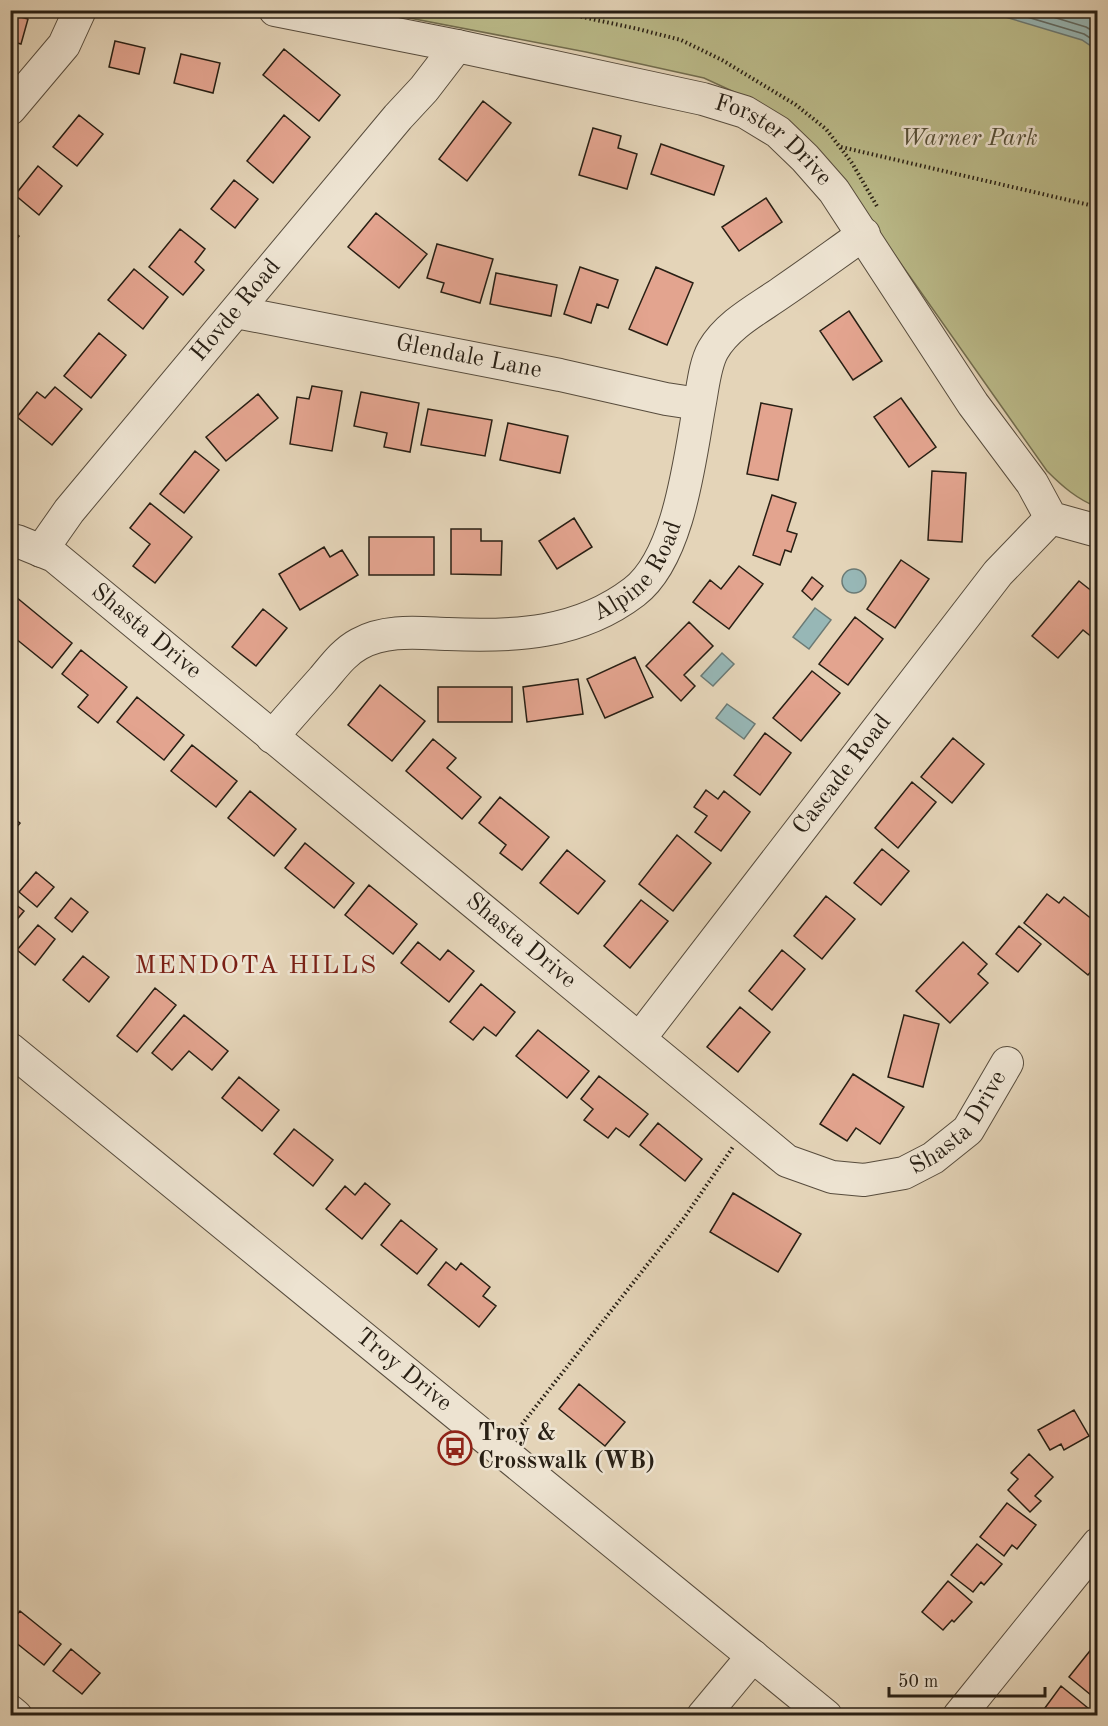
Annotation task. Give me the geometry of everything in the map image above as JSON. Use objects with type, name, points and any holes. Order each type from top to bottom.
[{"type":"street","points":[[10,109],[64,45],[80,10]]},
{"type":"street","name":"Forster Drive","points":[[275,10],[628,81],[703,99],[746,112],[778,132],[834,191],[973,404],[1032,483],[1051,518]]},
{"type":"street","name":"Hovde Road","points":[[41,551],[69,511],[398,117],[424,90],[457,46]]},
{"type":"street","name":"Alpine Road","points":[[272,737],[346,652],[366,640],[402,633],[471,635],[531,633],[563,628],[586,620],[636,591],[648,578],[662,553],[680,510],[711,352],[730,328],[864,234]]},
{"type":"street","name":"Glendale Lane","points":[[236,312],[699,404]]},
{"type":"street","points":[[1051,518],[1098,531]]},
{"type":"street","name":"Cascade Road","points":[[640,1038],[998,573],[1051,518]]},
{"type":"street","points":[[10,540],[41,551]]},
{"type":"street","name":"Shasta Drive","points":[[41,551],[54,556],[787,1161],[832,1177],[864,1180],[904,1173],[933,1158],[968,1130],[1007,1063]]},
{"type":"street","name":"Troy Drive","points":[[10,1049],[826,1716]]},
{"type":"street","points":[[959,1716],[1098,1544]]},
{"type":"street","points":[[703,1716],[753,1656]]},
{"type":"street","points":[[10,1711],[16,1716]]},
{"type":"path","points":[[840,147],[1098,207]]},
{"type":"path","points":[[519,1428],[684,1218],[747,1127]]},
{"type":"green space","name":"Warner Park","points":[[373,11],[1097,11],[1097,507],[1070,492],[1047,471],[844,183],[758,103],[704,78],[586,52]]},
{"type":"water","points":[[991,11],[1097,11],[1097,50],[1082,40]]},
{"type":"water","points":[[854,569],[859,570],[865,576],[865,586],[859,592],[854,593],[849,592],[843,586],[842,581],[843,576],[849,570]]},
{"type":"water","points":[[815,608],[831,620],[809,649],[793,637]]},
{"type":"water","points":[[722,653],[734,664],[713,686],[701,676]]},
{"type":"water","points":[[727,704],[755,724],[744,739],[716,718]]},
{"type":"building","points":[[10,14],[28,19],[21,44],[10,41]]},
{"type":"building","points":[[115,41],[145,48],[139,74],[109,67]]},
{"type":"building","points":[[284,49],[340,95],[319,121],[263,75]]},
{"type":"building","points":[[181,54],[220,63],[213,93],[174,83]]},
{"type":"building","points":[[483,101],[511,123],[467,181],[439,159]]},
{"type":"building","points":[[79,115],[103,134],[77,166],[53,147]]},
{"type":"building","points":[[284,115],[310,137],[273,183],[247,161]]},
{"type":"building","points":[[593,128],[621,136],[618,148],[637,154],[627,189],[579,175]]},
{"type":"building","points":[[661,144],[724,166],[714,195],[651,174]]},
{"type":"building","points":[[38,166],[62,186],[39,215],[15,195]]},
{"type":"building","points":[[234,180],[258,199],[235,228],[211,209]]},
{"type":"building","points":[[766,198],[782,222],[739,251],[722,227]]},
{"type":"building","points":[[376,213],[427,254],[399,288],[348,247]]},
{"type":"building","points":[[10,229],[19,236],[10,247]]},
{"type":"building","points":[[180,229],[205,249],[195,262],[204,270],[183,295],[149,267]]},
{"type":"building","points":[[437,244],[493,259],[480,303],[441,292],[444,283],[427,278]]},
{"type":"building","points":[[580,267],[618,280],[608,308],[597,304],[591,323],[564,314]]},
{"type":"building","points":[[656,267],[693,283],[667,345],[629,329]]},
{"type":"building","points":[[134,269],[168,297],[143,329],[108,300]]},
{"type":"building","points":[[496,273],[557,285],[551,316],[490,304]]},
{"type":"building","points":[[849,311],[882,361],[853,380],[820,331]]},
{"type":"building","points":[[99,333],[126,355],[91,398],[64,376]]},
{"type":"building","points":[[312,386],[342,391],[332,451],[290,444],[297,397],[309,399]]},
{"type":"building","points":[[55,387],[82,409],[52,445],[17,417],[37,392],[45,398]]},
{"type":"building","points":[[361,392],[419,403],[410,452],[384,447],[387,433],[354,426]]},
{"type":"building","points":[[258,394],[278,418],[226,461],[206,437]]},
{"type":"building","points":[[901,398],[936,447],[909,467],[874,417]]},
{"type":"building","points":[[761,403],[792,409],[778,480],[747,474]]},
{"type":"building","points":[[428,409],[492,420],[485,456],[421,445]]},
{"type":"building","points":[[508,423],[568,436],[560,473],[500,460]]},
{"type":"building","points":[[195,451],[219,470],[184,513],[160,494]]},
{"type":"building","points":[[932,471],[966,473],[962,542],[928,540]]},
{"type":"building","points":[[772,495],[796,503],[787,531],[797,534],[791,552],[785,550],[780,565],[753,555]]},
{"type":"building","points":[[150,503],[192,537],[155,583],[133,566],[150,544],[130,528]]},
{"type":"building","points":[[574,518],[592,547],[557,569],[539,541]]},
{"type":"building","points":[[451,529],[481,529],[481,541],[502,541],[501,575],[451,574]]},
{"type":"building","points":[[369,537],[434,537],[434,575],[369,575]]},
{"type":"building","points":[[324,547],[330,557],[342,550],[358,575],[300,610],[279,574]]},
{"type":"building","points":[[901,560],[929,579],[895,628],[867,609]]},
{"type":"building","points":[[739,566],[763,584],[729,629],[693,602],[710,580],[721,589]]},
{"type":"building","points":[[812,577],[823,586],[812,600],[802,591]]},
{"type":"building","points":[[1079,581],[1098,596],[1098,642],[1083,630],[1058,658],[1032,636]]},
{"type":"building","points":[[16,597],[72,643],[52,668],[10,634],[10,604]]},
{"type":"building","points":[[263,609],[287,628],[256,666],[232,647]]},
{"type":"building","points":[[855,617],[883,639],[848,685],[819,664]]},
{"type":"building","points":[[689,622],[713,646],[684,675],[695,686],[681,701],[646,666]]},
{"type":"building","points":[[81,650],[127,687],[98,723],[78,707],[88,695],[62,674]]},
{"type":"building","points":[[635,657],[653,697],[605,718],[587,679]]},
{"type":"building","points":[[812,671],[840,693],[801,741],[773,718]]},
{"type":"building","points":[[578,679],[583,714],[527,722],[523,687]]},
{"type":"building","points":[[380,685],[425,721],[392,761],[348,725]]},
{"type":"building","points":[[438,687],[512,687],[512,722],[438,722]]},
{"type":"building","points":[[137,697],[184,735],[164,760],[117,722]]},
{"type":"building","points":[[765,733],[791,753],[760,795],[734,775]]},
{"type":"building","points":[[953,738],[984,764],[952,803],[921,777]]},
{"type":"building","points":[[433,739],[456,758],[447,768],[481,797],[462,819],[406,771]]},
{"type":"building","points":[[192,745],[237,781],[216,807],[171,771]]},
{"type":"building","points":[[912,782],[936,802],[898,848],[875,828]]},
{"type":"building","points":[[706,790],[718,799],[724,791],[750,812],[721,851],[695,832],[707,816],[694,807]]},
{"type":"building","points":[[250,791],[296,829],[274,856],[228,818]]},
{"type":"building","points":[[500,797],[549,837],[522,870],[500,853],[506,845],[479,823]]},
{"type":"building","points":[[10,815],[20,823],[10,835]]},
{"type":"building","points":[[677,835],[711,863],[673,911],[639,884]]},
{"type":"building","points":[[305,843],[354,883],[334,908],[285,868]]},
{"type":"building","points":[[882,849],[909,871],[881,905],[854,883]]},
{"type":"building","points":[[567,850],[605,881],[578,914],[540,883]]},
{"type":"building","points":[[36,872],[54,887],[37,907],[19,892]]},
{"type":"building","points":[[369,885],[417,924],[393,954],[345,915]]},
{"type":"building","points":[[1047,894],[1059,903],[1064,897],[1098,924],[1098,963],[1088,975],[1024,923]]},
{"type":"building","points":[[826,896],[855,919],[822,959],[794,936]]},
{"type":"building","points":[[71,898],[88,912],[72,932],[55,918]]},
{"type":"building","points":[[10,900],[24,911],[10,928]]},
{"type":"building","points":[[641,900],[668,921],[630,968],[604,946]]},
{"type":"building","points":[[38,925],[55,939],[35,965],[17,950]]},
{"type":"building","points":[[1019,926],[1041,944],[1018,972],[996,954]]},
{"type":"building","points":[[418,942],[440,960],[448,950],[474,971],[449,1002],[401,963]]},
{"type":"building","points":[[963,942],[987,964],[978,974],[988,983],[950,1023],[916,991]]},
{"type":"building","points":[[782,950],[805,969],[772,1010],[749,991]]},
{"type":"building","points":[[83,956],[109,977],[89,1002],[63,980]]},
{"type":"building","points":[[481,984],[515,1012],[496,1036],[484,1027],[473,1040],[450,1022]]},
{"type":"building","points":[[155,988],[176,1005],[137,1052],[117,1036]]},
{"type":"building","points":[[740,1007],[770,1032],[738,1072],[707,1047]]},
{"type":"building","points":[[184,1015],[228,1051],[212,1070],[189,1051],[172,1070],[152,1053]]},
{"type":"building","points":[[904,1015],[939,1024],[923,1087],[888,1077]]},
{"type":"building","points":[[538,1030],[589,1071],[567,1098],[516,1056]]},
{"type":"building","points":[[853,1074],[904,1107],[880,1144],[856,1128],[847,1141],[820,1124]]},
{"type":"building","points":[[599,1076],[648,1114],[629,1137],[616,1128],[608,1138],[584,1120],[593,1109],[581,1099]]},
{"type":"building","points":[[239,1077],[279,1110],[262,1131],[222,1098]]},
{"type":"building","points":[[658,1123],[702,1159],[685,1181],[640,1145]]},
{"type":"building","points":[[294,1129],[333,1160],[313,1186],[274,1154]]},
{"type":"building","points":[[365,1183],[390,1204],[362,1239],[326,1209],[345,1186],[355,1195]]},
{"type":"building","points":[[733,1193],[801,1234],[778,1272],[710,1232]]},
{"type":"building","points":[[401,1220],[437,1249],[417,1274],[381,1245]]},
{"type":"building","points":[[446,1262],[456,1270],[461,1263],[490,1287],[483,1296],[496,1306],[479,1327],[428,1285]]},
{"type":"building","points":[[579,1384],[625,1422],[605,1446],[559,1409]]},
{"type":"building","points":[[1074,1410],[1089,1436],[1064,1450],[1061,1444],[1050,1450],[1038,1430]]},
{"type":"building","points":[[1029,1454],[1053,1477],[1035,1496],[1041,1501],[1030,1512],[1008,1490],[1018,1479],[1011,1473]]},
{"type":"building","points":[[1007,1503],[1036,1525],[1017,1549],[1012,1545],[1004,1556],[980,1537]]},
{"type":"building","points":[[977,1544],[1002,1564],[984,1585],[981,1582],[973,1592],[951,1575]]},
{"type":"building","points":[[948,1581],[972,1602],[954,1622],[952,1620],[943,1630],[922,1612]]},
{"type":"building","points":[[20,1611],[61,1644],[44,1665],[10,1638],[10,1623]]},
{"type":"building","points":[[1093,1647],[1098,1651],[1097,1700],[1069,1677]]},
{"type":"building","points":[[71,1649],[100,1673],[82,1694],[53,1671]]},
{"type":"building","points":[[1061,1686],[1088,1708],[1081,1716],[1039,1716]]},
{"type":"place","name":"Troy & Crosswalk (WB)","points":[[455,1448]]},
{"type":"district","name":"MENDOTA HILLS","points":[[256,966]]}]
